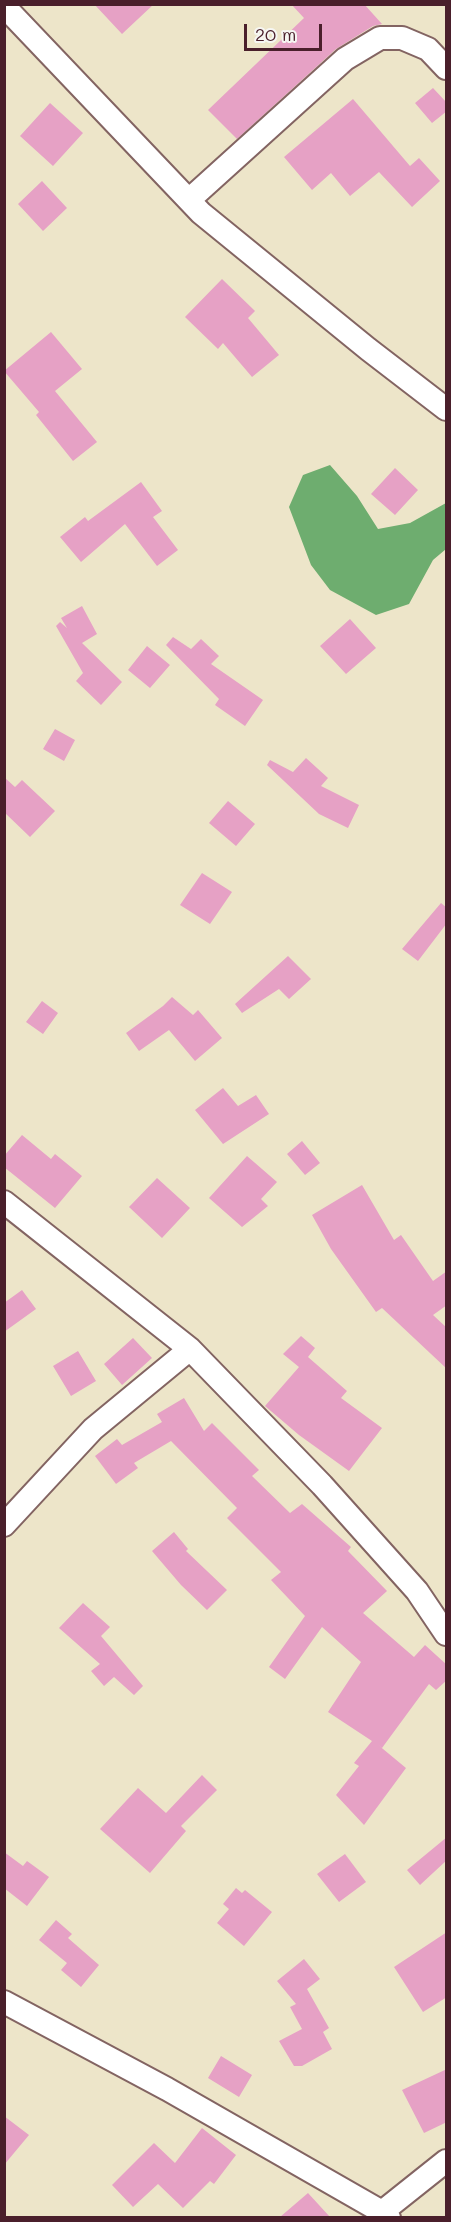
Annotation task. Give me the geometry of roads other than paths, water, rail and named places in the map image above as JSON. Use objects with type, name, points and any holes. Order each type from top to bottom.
[{"type":"street","points":[[4,6],[201,213],[368,349],[447,409]]},
{"type":"street","points":[[189,200],[345,59],[380,38],[402,38],[428,49],[445,62]]},
{"type":"street","points":[[4,1202],[190,1349],[330,1494],[417,1591],[447,1634]]},
{"type":"street","points":[[4,1525],[93,1429],[190,1349]]},
{"type":"street","points":[[4,2002],[167,2089],[385,2215],[447,2162]]}]
